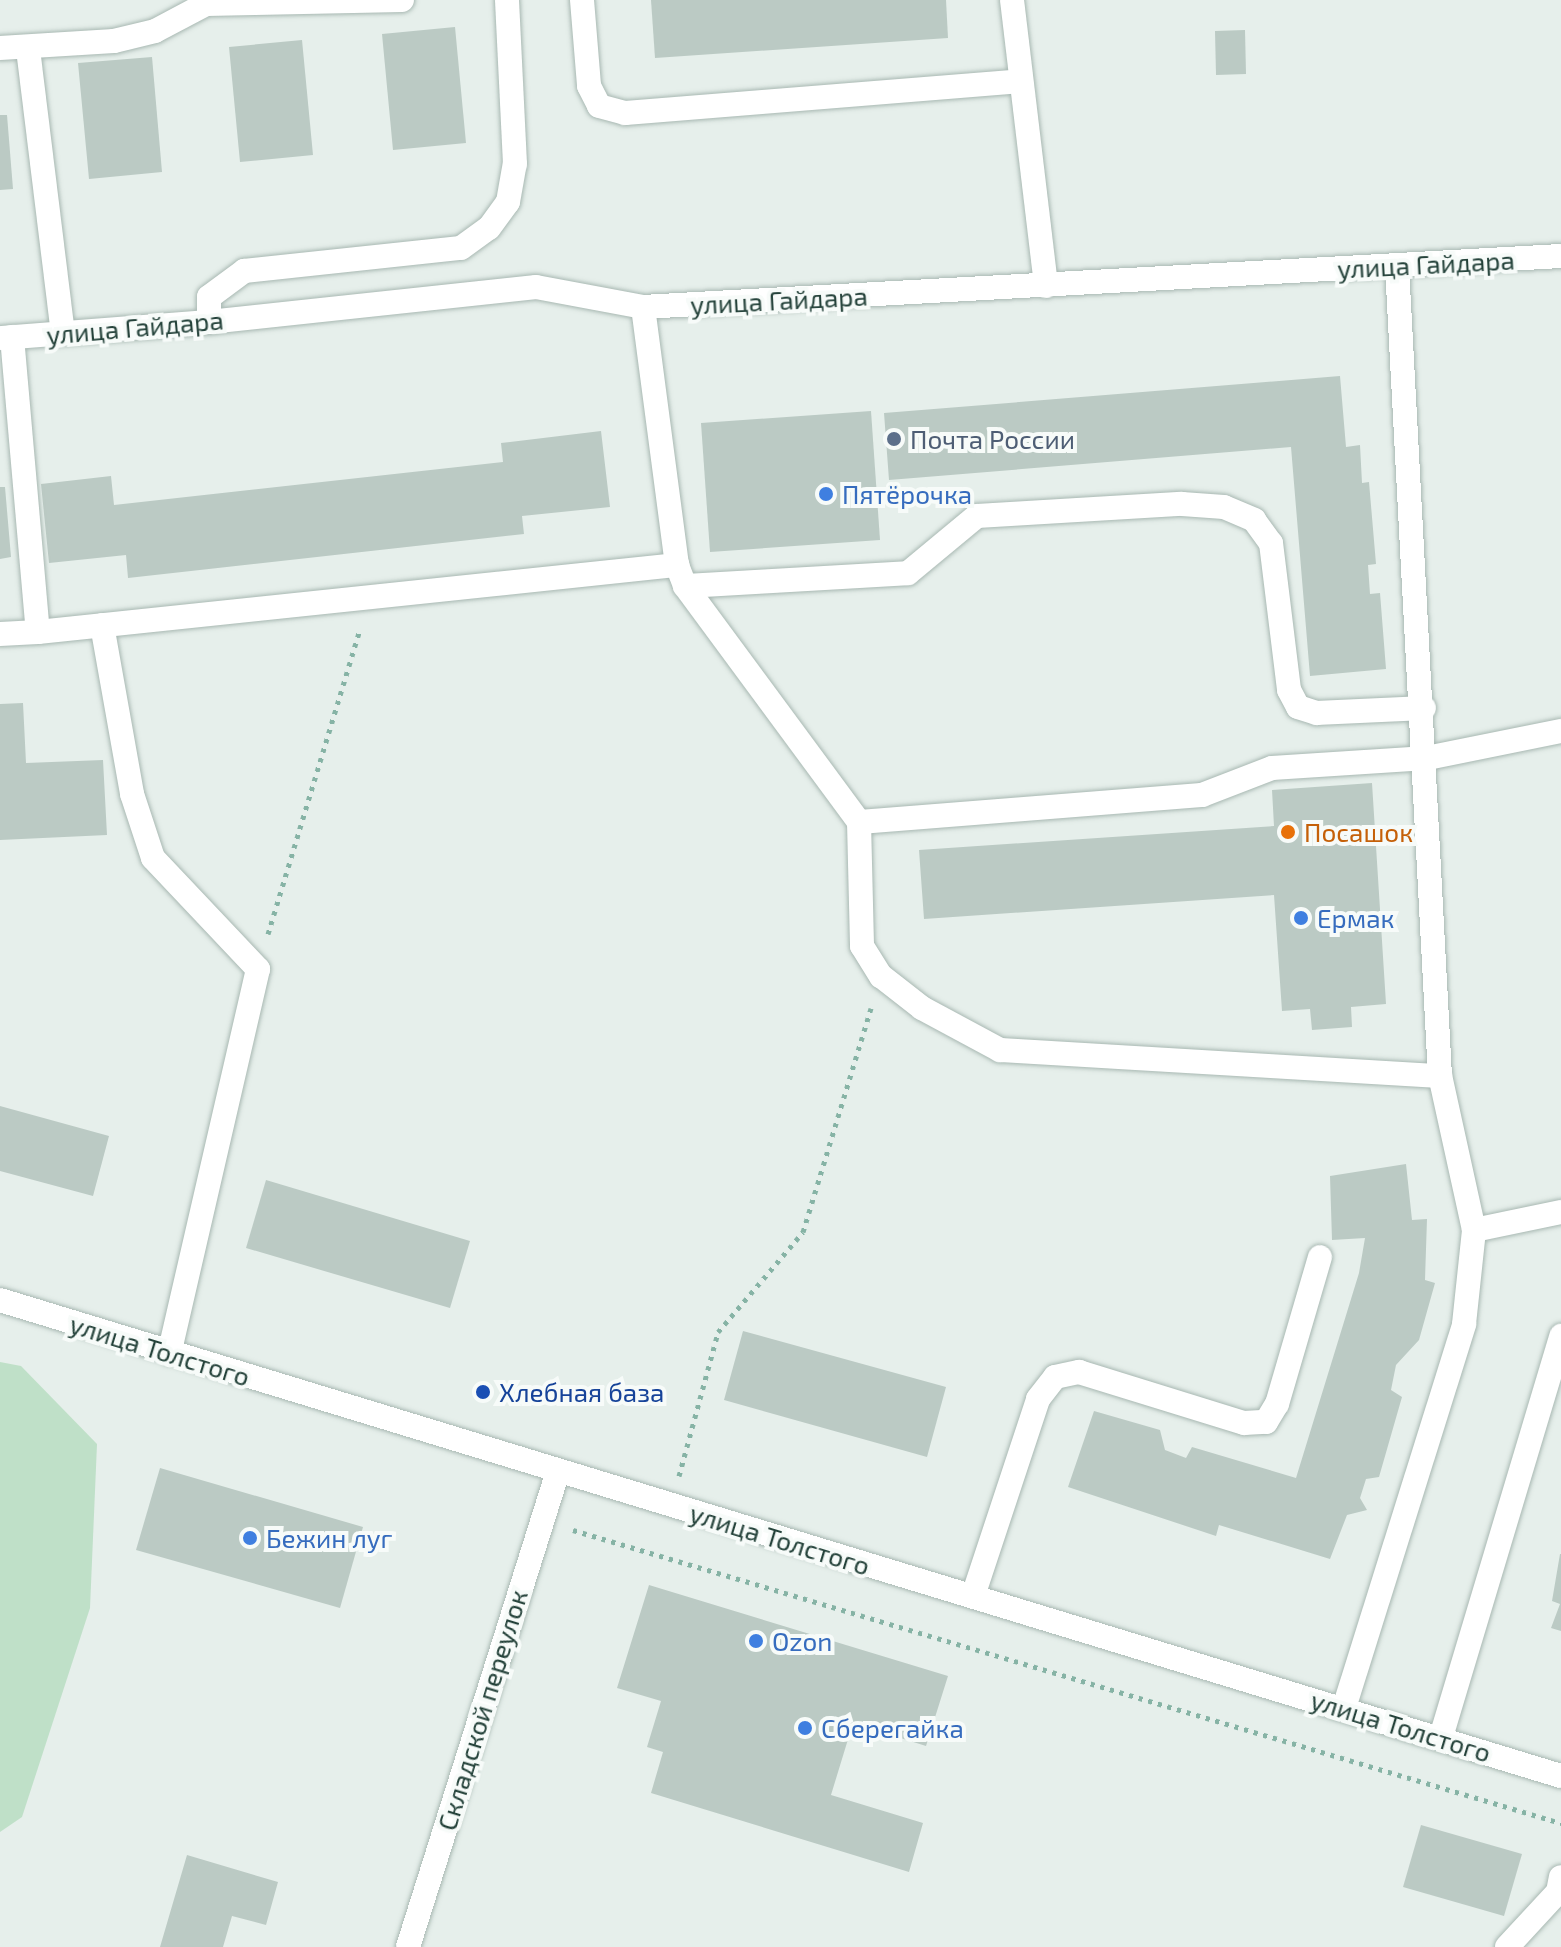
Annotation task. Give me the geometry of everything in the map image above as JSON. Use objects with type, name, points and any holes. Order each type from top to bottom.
[{"type":"street","points":[[0,48],[28,49],[114,41],[155,31],[206,4],[402,0]]},
{"type":"street","points":[[209,322],[209,297],[244,271],[461,248],[489,228],[508,202],[515,164],[507,0]]},
{"type":"street","points":[[582,0],[589,86],[599,106],[625,113],[1019,81]]},
{"type":"street","points":[[1012,0],[1019,81],[1046,286]]},
{"type":"street","points":[[28,49],[63,333]]},
{"type":"street","name":"улица Гайдара","points":[[6,337],[209,322],[536,287],[643,307],[1561,256]]},
{"type":"street","points":[[1344,1708],[1464,1324],[1474,1230],[1440,1076],[1427,758],[1397,266]]},
{"type":"street","points":[[643,307],[681,575],[859,822],[862,946],[881,976],[922,1008],[1000,1050],[1440,1076]]},
{"type":"street","points":[[6,337],[38,632]]},
{"type":"street","points":[[0,634],[370,597],[681,575],[908,573],[977,516],[1182,504],[1224,507],[1254,520],[1271,543],[1289,690],[1298,707],[1317,713],[1424,708]]},
{"type":"street","points":[[102,625],[132,794],[153,858],[258,969],[169,1353]]},
{"type":"street","points":[[859,822],[1202,795],[1272,768],[1427,758],[1561,731]]},
{"type":"street","points":[[1474,1230],[1561,1212]]},
{"type":"street","points":[[973,1596],[1038,1399],[1055,1377],[1079,1372],[1244,1423],[1266,1422],[1277,1404],[1320,1257]]},
{"type":"street","name":"улица Толстого","points":[[0,1300],[557,1473],[1441,1737],[1561,1776]]},
{"type":"street","points":[[1441,1737],[1561,1336]]},
{"type":"street","name":"Складской переулок","points":[[408,1947],[557,1473]]},
{"type":"street","points":[[1507,1947],[1560,1890]]},
{"type":"path","points":[[258,969],[370,597]]},
{"type":"path","points":[[671,1507],[718,1332],[803,1232],[881,976]]},
{"type":"path","points":[[541,1521],[1561,1823]]},
{"type":"green space","points":[[0,1362],[21,1366],[97,1444],[90,1608],[22,1817],[0,1832]]},
{"type":"building","points":[[651,0],[946,0],[948,38],[655,58]]},
{"type":"building","points":[[455,27],[466,143],[393,150],[382,34]]},
{"type":"building","points":[[1245,30],[1246,74],[1216,75],[1215,31]]},
{"type":"building","points":[[302,40],[313,155],[240,162],[229,47]]},
{"type":"building","points":[[152,57],[162,172],[89,179],[78,63]]},
{"type":"building","points":[[0,115],[7,115],[13,189],[0,190]]},
{"type":"building","points":[[1340,376],[1346,447],[1360,445],[1362,483],[1369,482],[1376,564],[1368,565],[1370,594],[1380,593],[1386,669],[1310,676],[1291,447],[889,480],[884,413]]},
{"type":"building","points":[[871,411],[880,540],[710,552],[701,423]]},
{"type":"building","points":[[601,431],[610,507],[522,516],[524,534],[128,578],[126,555],[49,563],[41,484],[111,476],[114,505],[503,462],[501,443]]},
{"type":"building","points":[[0,487],[5,487],[11,557],[0,559]]},
{"type":"building","points":[[23,703],[26,763],[103,760],[107,835],[0,840],[0,704]]},
{"type":"building","points":[[1372,783],[1386,1004],[1351,1007],[1352,1027],[1312,1030],[1310,1009],[1282,1011],[1274,895],[924,919],[919,850],[1274,826],[1272,790]]},
{"type":"building","points":[[0,1106],[109,1136],[93,1196],[0,1171]]},
{"type":"building","points":[[1406,1164],[1412,1220],[1427,1219],[1425,1280],[1435,1283],[1419,1340],[1396,1365],[1391,1390],[1402,1397],[1379,1477],[1366,1479],[1360,1498],[1367,1510],[1347,1515],[1330,1559],[1219,1525],[1216,1536],[1068,1487],[1094,1411],[1160,1430],[1165,1450],[1186,1458],[1192,1447],[1296,1478],[1359,1273],[1365,1238],[1332,1240],[1330,1176]]},
{"type":"building","points":[[266,1180],[470,1241],[450,1308],[246,1248]]},
{"type":"building","points":[[743,1331],[946,1387],[927,1457],[724,1400]]},
{"type":"building","name":"Бежин луг","points":[[160,1468],[363,1527],[340,1608],[136,1550]]},
{"type":"building","points":[[1560,1554],[1561,1631],[1551,1628],[1560,1604],[1552,1601]]},
{"type":"building","name":"Сберегайка","points":[[649,1585],[948,1676],[926,1746],[853,1723],[831,1795],[923,1823],[909,1872],[651,1793],[663,1752],[647,1747],[661,1701],[617,1688]]},
{"type":"building","points":[[1421,1825],[1522,1854],[1504,1916],[1403,1887]]},
{"type":"building","points":[[187,1855],[278,1882],[266,1925],[232,1916],[223,1947],[160,1947]]},
{"type":"place","name":"Почта России","points":[[894,439]]},
{"type":"place","name":"Пятёрочка","points":[[826,494]]},
{"type":"place","name":"Посашок","points":[[1288,832]]},
{"type":"place","name":"Ермак","points":[[1301,918]]},
{"type":"place","name":"Хлебная база","points":[[483,1392]]},
{"type":"place","name":"Бежин луг","points":[[250,1538]]},
{"type":"place","name":"Ozon","points":[[756,1641]]},
{"type":"place","name":"Сберегайка","points":[[805,1728]]}]
